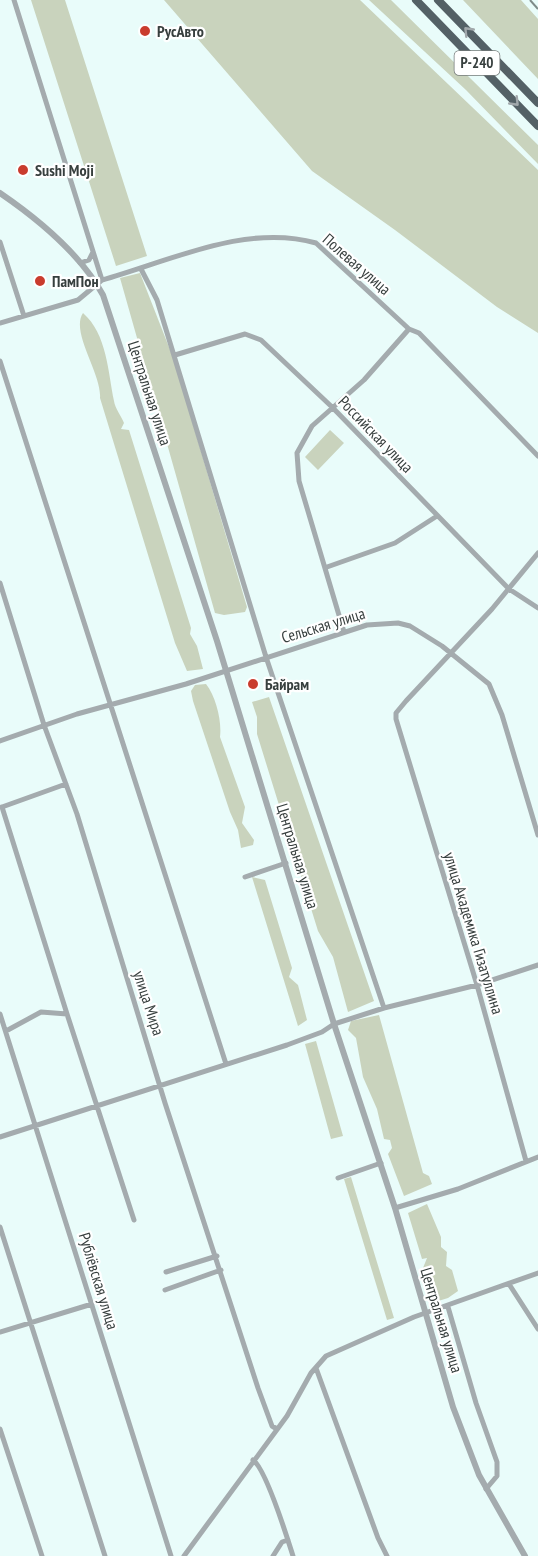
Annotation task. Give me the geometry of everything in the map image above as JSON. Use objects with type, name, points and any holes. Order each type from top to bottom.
[{"type":"highway","name":"Р-240","points":[[416,0],[538,126]]},
{"type":"highway","name":"Р-240","points":[[438,0],[538,103]]},
{"type":"street","points":[[14,0],[93,252],[100,282]]},
{"type":"street","name":"Центральная улица","points":[[0,194],[28,214],[100,282],[226,670],[334,1024],[381,1163],[453,1407],[486,1489],[525,1556]]},
{"type":"street","name":"Полевая улица","points":[[0,323],[78,300],[100,282],[141,269],[254,237],[299,238],[316,243],[409,329],[419,333],[538,456]]},
{"type":"street","points":[[0,242],[24,316]]},
{"type":"street","points":[[80,263],[89,260],[93,252]]},
{"type":"street","points":[[141,269],[157,300],[266,657],[384,1008]]},
{"type":"street","points":[[344,632],[327,567],[298,481],[296,461],[304,437],[332,407],[368,375],[409,329]]},
{"type":"street","name":"Российская улица","points":[[175,355],[244,334],[261,340],[332,407],[509,588],[538,609]]},
{"type":"street","points":[[0,361],[225,1064]]},
{"type":"street","points":[[327,567],[395,543],[437,516]]},
{"type":"street","points":[[450,653],[538,553]]},
{"type":"street","name":"улица Мира","points":[[0,583],[258,1388],[272,1426],[277,1429]]},
{"type":"street","name":"Сельская улица","points":[[0,741],[110,704],[186,684],[344,632],[374,624],[398,623],[423,633],[486,681],[492,689],[538,835]]},
{"type":"street","name":"улица Академика Гизатуллина","points":[[450,653],[396,713],[396,719],[477,985],[526,1161]]},
{"type":"street","points":[[66,784],[1,807],[134,1220]]},
{"type":"street","points":[[245,877],[286,862]]},
{"type":"street","points":[[0,1137],[288,1045],[334,1024],[384,1008],[477,985],[538,964]]},
{"type":"street","points":[[6,1031],[41,1012],[62,1011],[67,1014]]},
{"type":"street","name":"Рублёвская улица","points":[[0,1014],[171,1556]]},
{"type":"street","points":[[395,1208],[458,1189],[538,1157]]},
{"type":"street","points":[[338,1178],[381,1163]]},
{"type":"street","points":[[0,1227],[105,1556]]},
{"type":"street","points":[[166,1272],[217,1256]]},
{"type":"street","points":[[165,1290],[221,1270]]},
{"type":"street","points":[[184,1556],[277,1429],[316,1368],[330,1353],[538,1273]]},
{"type":"street","points":[[508,1284],[538,1329]]},
{"type":"street","points":[[0,1332],[92,1304]]},
{"type":"street","points":[[448,1307],[476,1403],[497,1462],[497,1476],[486,1489]]},
{"type":"street","points":[[316,1368],[378,1538],[387,1556]]},
{"type":"street","points":[[0,1429],[42,1556]]},
{"type":"street","points":[[253,1460],[265,1479],[293,1556]]},
{"type":"street","points":[[273,1556],[282,1542],[288,1540]]},
{"type":"green space","points":[[31,0],[65,0],[147,256],[116,266]]},
{"type":"green space","points":[[164,0],[360,0],[538,170],[538,333],[497,307],[312,171]]},
{"type":"green space","points":[[369,0],[391,0],[538,145],[538,164],[466,90]]},
{"type":"green space","points":[[463,0],[521,0],[538,19],[538,79]]},
{"type":"green space","points":[[140,273],[174,360],[247,607],[245,612],[224,615],[215,613],[120,278]]},
{"type":"green space","points":[[83,313],[102,342],[115,404],[124,423],[121,429],[129,430],[191,628],[190,634],[197,646],[203,669],[187,671],[175,643],[100,398],[96,377],[83,342],[80,321]]},
{"type":"green space","points":[[330,430],[344,443],[318,470],[305,457]]},
{"type":"green space","points":[[206,684],[218,709],[220,737],[245,807],[242,823],[254,840],[253,845],[241,848],[238,830],[193,701],[191,691],[195,685]]},
{"type":"green space","points":[[269,697],[374,1001],[348,1012],[333,957],[318,931],[257,734],[257,717],[252,702]]},
{"type":"green space","points":[[252,877],[265,880],[292,968],[289,977],[298,985],[307,1020],[298,1026]]},
{"type":"green space","points":[[379,1015],[423,1173],[429,1176],[432,1184],[404,1196],[388,1154],[392,1148],[390,1140],[384,1139],[377,1109],[363,1077],[356,1038],[348,1030],[351,1021]]},
{"type":"green space","points":[[316,1041],[343,1136],[331,1139],[305,1044]]},
{"type":"green space","points":[[351,1177],[394,1318],[387,1320],[344,1179]]},
{"type":"green space","points":[[427,1204],[441,1237],[441,1247],[447,1252],[446,1266],[452,1270],[458,1291],[448,1298],[435,1302],[423,1268],[427,1258],[422,1259],[408,1213]]},
{"type":"railway","points":[[530,0],[538,9]]},
{"type":"place","name":"РусАвто","points":[[145,31]]},
{"type":"place","name":"Sushi Moji","points":[[23,170]]},
{"type":"place","name":"ПамПон","points":[[40,281]]},
{"type":"place","name":"Байрам","points":[[253,684]]}]
